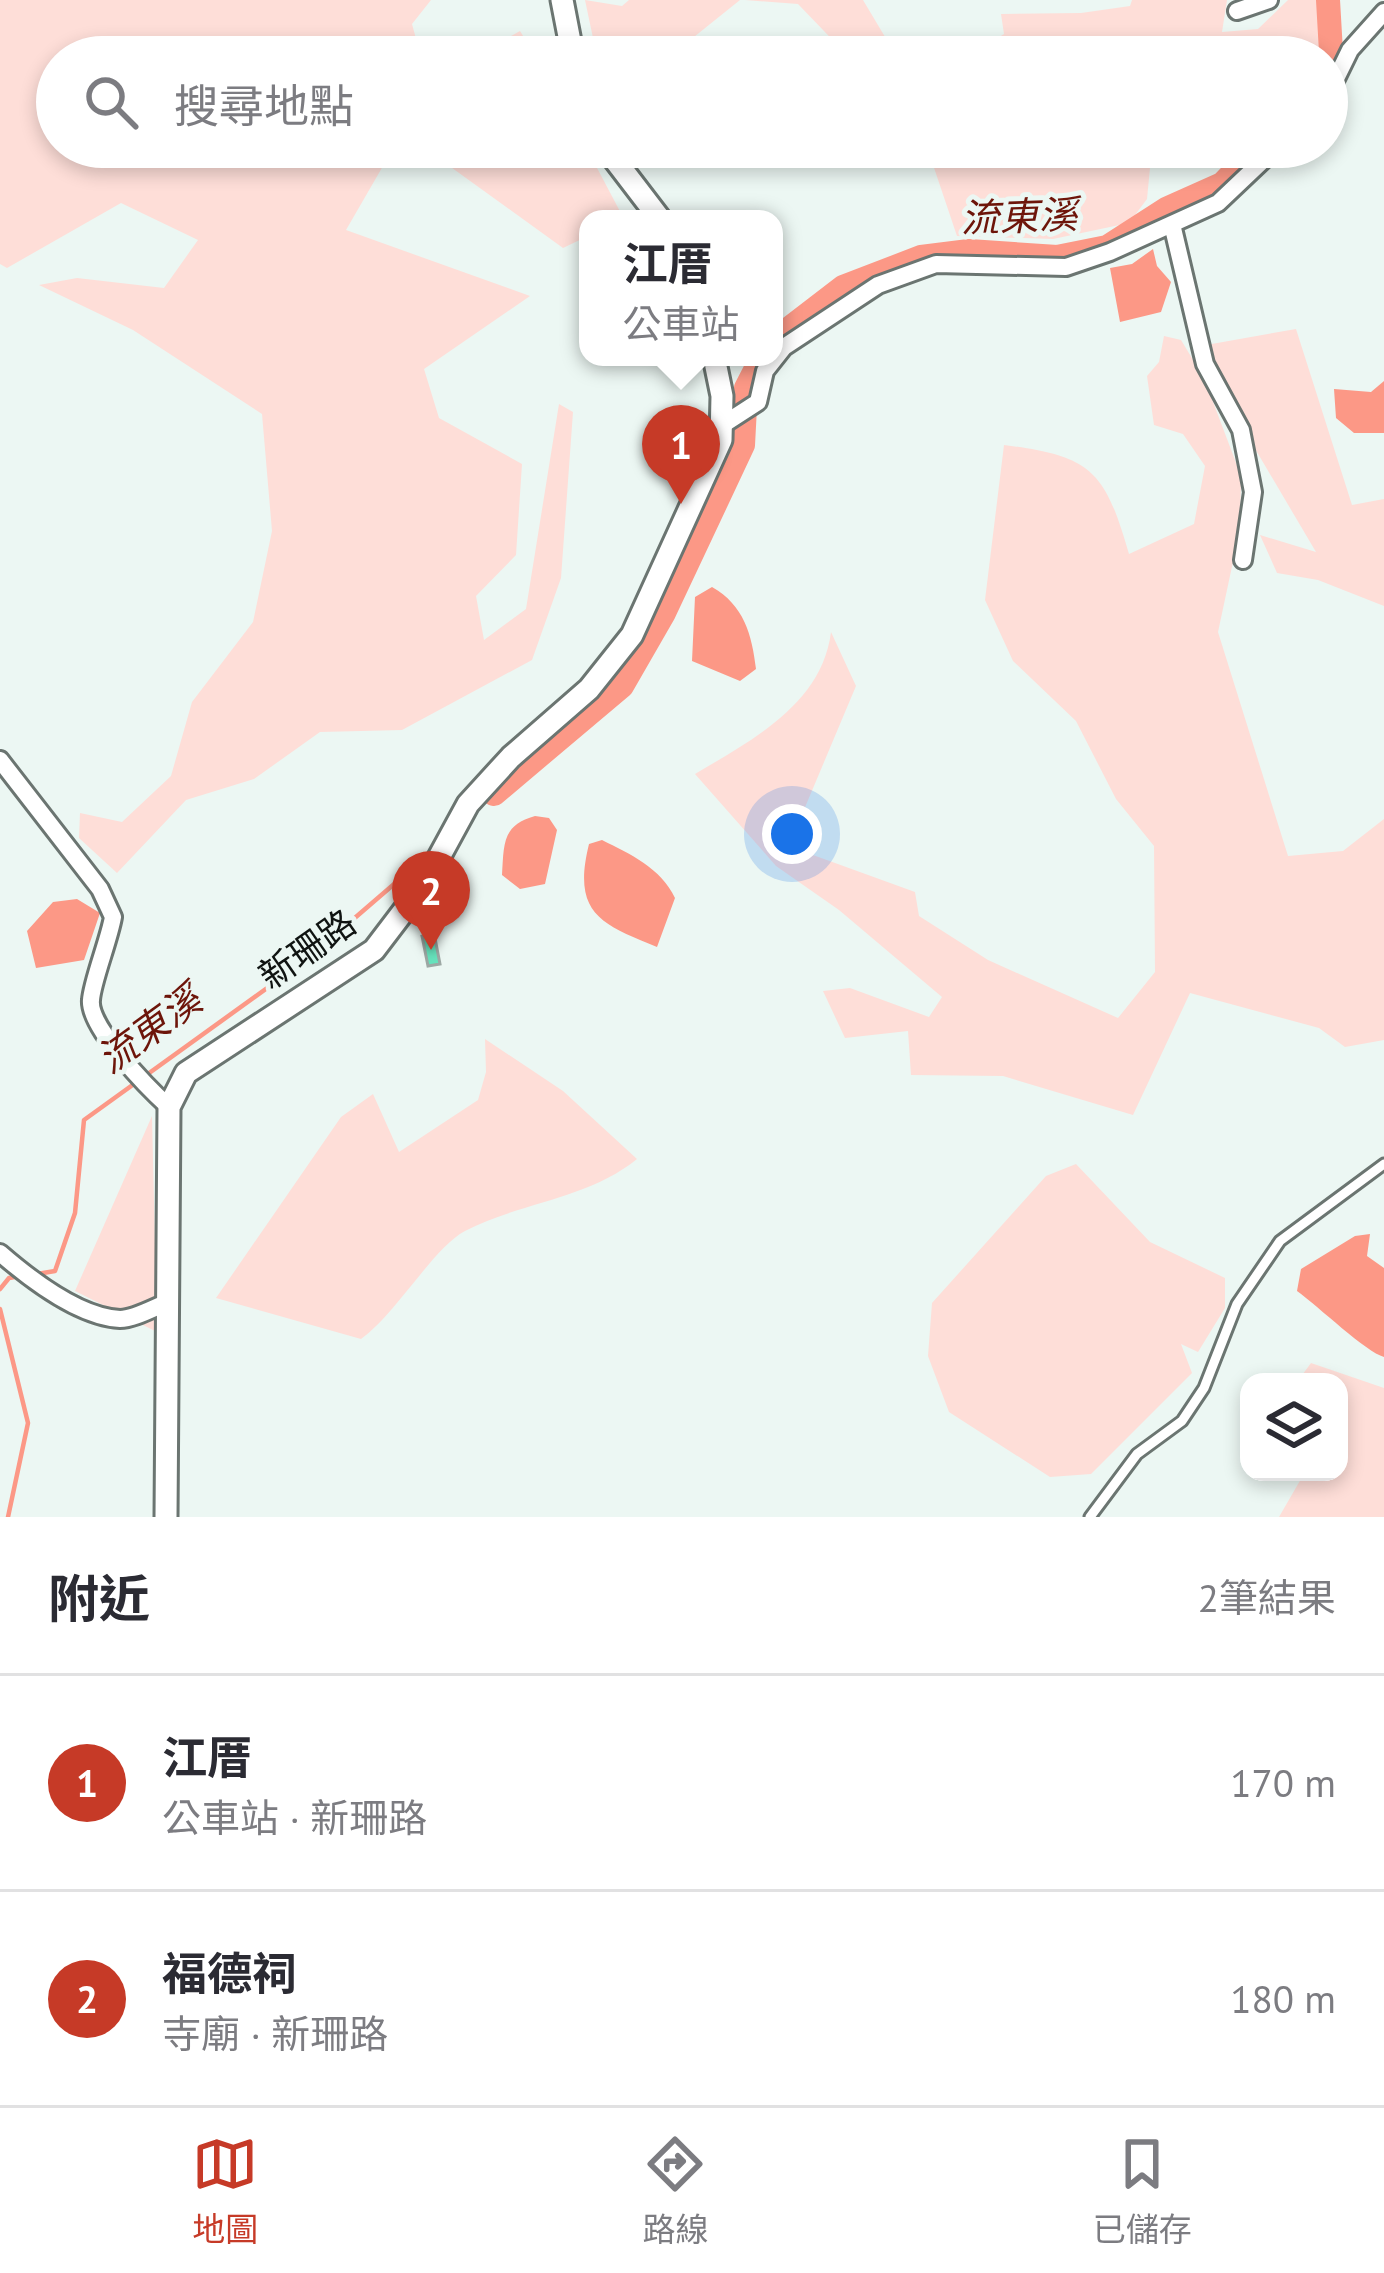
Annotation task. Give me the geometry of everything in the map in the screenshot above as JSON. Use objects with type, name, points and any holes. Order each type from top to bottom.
[{"type":"street","points":[[562,0],[569,36]]},
{"type":"street","points":[[1237,11],[1269,0]]},
{"type":"street","points":[[1348,54],[1384,11]]},
{"type":"street","points":[[620,168],[653,210]]},
{"type":"street","points":[[783,348],[878,285],[949,262],[1066,267],[1218,203],[1254,168]]},
{"type":"street","points":[[1172,224],[1205,364],[1241,430],[1253,493],[1243,560]]},
{"type":"street","points":[[717,366],[737,418]]},
{"type":"street","points":[[737,418],[769,366]]},
{"type":"street","name":"新珊路","points":[[162,1101],[186,1072],[374,950],[425,883],[468,804],[511,757],[589,689],[632,635],[737,418]]},
{"type":"street","points":[[0,760],[100,889],[113,917],[91,1000],[93,1016],[162,1101],[166,1517]]},
{"type":"street","points":[[0,1253],[46,1288],[124,1320],[166,1303]]},
{"type":"lane","points":[[1090,1517],[1136,1454],[1182,1420],[1193,1405],[1238,1304],[1280,1241],[1384,1163]]},
{"type":"shaded area","points":[[0,0],[431,0],[412,24],[415,36],[36,36],[36,168],[382,168],[346,230],[530,296],[424,369],[439,418],[522,464],[516,555],[476,596],[484,640],[526,609],[559,404],[573,412],[561,578],[532,660],[402,730],[320,732],[254,779],[186,800],[117,873],[79,838],[80,813],[122,822],[171,776],[192,702],[253,622],[272,531],[262,414],[133,330],[39,285],[77,278],[164,288],[198,240],[121,203],[7,268],[0,264]]},
{"type":"shaded area","points":[[585,0],[622,6],[629,0],[740,0],[695,36],[593,36]]},
{"type":"shaded area","points":[[745,0],[863,0],[884,36],[829,36],[798,4]]},
{"type":"shaded area","points":[[1132,0],[1227,0],[1222,32],[1258,29],[1288,0],[1333,0],[1333,36],[1001,36],[1001,14],[1081,13],[1130,6]]},
{"type":"shaded area","points":[[452,168],[597,168],[619,210],[579,210],[579,240],[563,248]]},
{"type":"shaded area","points":[[934,168],[1150,168],[1147,199],[1129,223],[1053,239],[957,236]]},
{"type":"shaded area","points":[[1153,249],[1157,266],[1171,282],[1161,312],[1120,322],[1110,268],[1132,264]]},
{"type":"shaded area","points":[[1296,329],[1352,505],[1384,499],[1384,606],[1318,580],[1277,573],[1260,535],[1316,552],[1254,447],[1206,345]]},
{"type":"shaded area","points":[[1164,336],[1181,340],[1204,378],[1241,476],[1240,529],[1218,632],[1288,856],[1343,851],[1384,819],[1384,1040],[1345,1047],[1319,1028],[1190,993],[1133,1115],[1003,1076],[911,1075],[908,1031],[845,1038],[823,991],[850,988],[929,1017],[942,997],[839,910],[776,866],[695,774],[761,733],[799,700],[825,657],[831,632],[856,686],[798,824],[813,855],[915,892],[919,916],[988,960],[1118,1018],[1155,972],[1154,846],[1116,799],[1076,721],[1013,661],[985,600],[1004,445],[1057,455],[1091,473],[1112,503],[1129,554],[1194,524],[1205,466],[1183,434],[1154,425],[1147,376],[1159,362]]},
{"type":"shaded area","points":[[1384,381],[1384,433],[1354,433],[1336,418],[1334,389],[1371,392]]},
{"type":"shaded area","points":[[712,587],[732,603],[749,633],[756,669],[740,681],[692,661],[695,597]]},
{"type":"shaded area","points":[[535,816],[549,818],[557,830],[545,884],[520,889],[502,875],[505,845],[516,825]]},
{"type":"shaded area","points":[[602,840],[653,870],[675,898],[657,947],[606,922],[588,901],[584,886],[589,844]]},
{"type":"shaded area","points":[[77,899],[100,913],[84,960],[36,968],[27,931],[53,902]]},
{"type":"shaded area","points":[[485,1039],[563,1091],[637,1159],[576,1192],[465,1231],[440,1251],[361,1339],[216,1298],[341,1117],[373,1094],[399,1152],[478,1100],[486,1072]]},
{"type":"shaded area","points":[[152,1116],[157,1332],[75,1291]]},
{"type":"shaded area","points":[[1076,1164],[1150,1242],[1225,1278],[1225,1308],[1198,1352],[1181,1344],[1192,1373],[1091,1474],[1050,1477],[949,1412],[928,1356],[932,1303],[1046,1176]]},
{"type":"shaded area","points":[[1370,1234],[1367,1256],[1384,1268],[1384,1357],[1297,1291],[1301,1269],[1355,1236]]},
{"type":"shaded area","points":[[1311,1363],[1340,1373],[1304,1373]]},
{"type":"shaded area","points":[[1348,1376],[1384,1388],[1384,1517],[1279,1517],[1300,1481],[1348,1481]]},
{"type":"building","points":[[434,933],[440,964],[428,966],[422,936]]},
{"type":"waterway","name":"流東溪","points":[[1328,0],[1330,36]]},
{"type":"waterway","name":"流東溪","points":[[783,333],[843,287],[921,257],[969,251],[1057,257],[1107,247],[1166,209],[1222,184],[1238,168]]},
{"type":"waterway","name":"流東溪","points":[[494,794],[622,686],[664,613],[743,445],[746,388],[757,366]]},
{"type":"waterway","name":"流東溪","points":[[37,1274],[55,1271],[75,1213],[84,1120],[306,960],[422,860]]},
{"type":"waterway","name":"流東溪","points":[[0,1289],[9,1278],[20,1276]]},
{"type":"waterway","name":"流東溪","points":[[0,1309],[28,1423],[8,1517]]},
{"type":"place","name":"江厝","points":[[681,504]]},
{"type":"place","name":"福德祠","points":[[431,950]]}]
